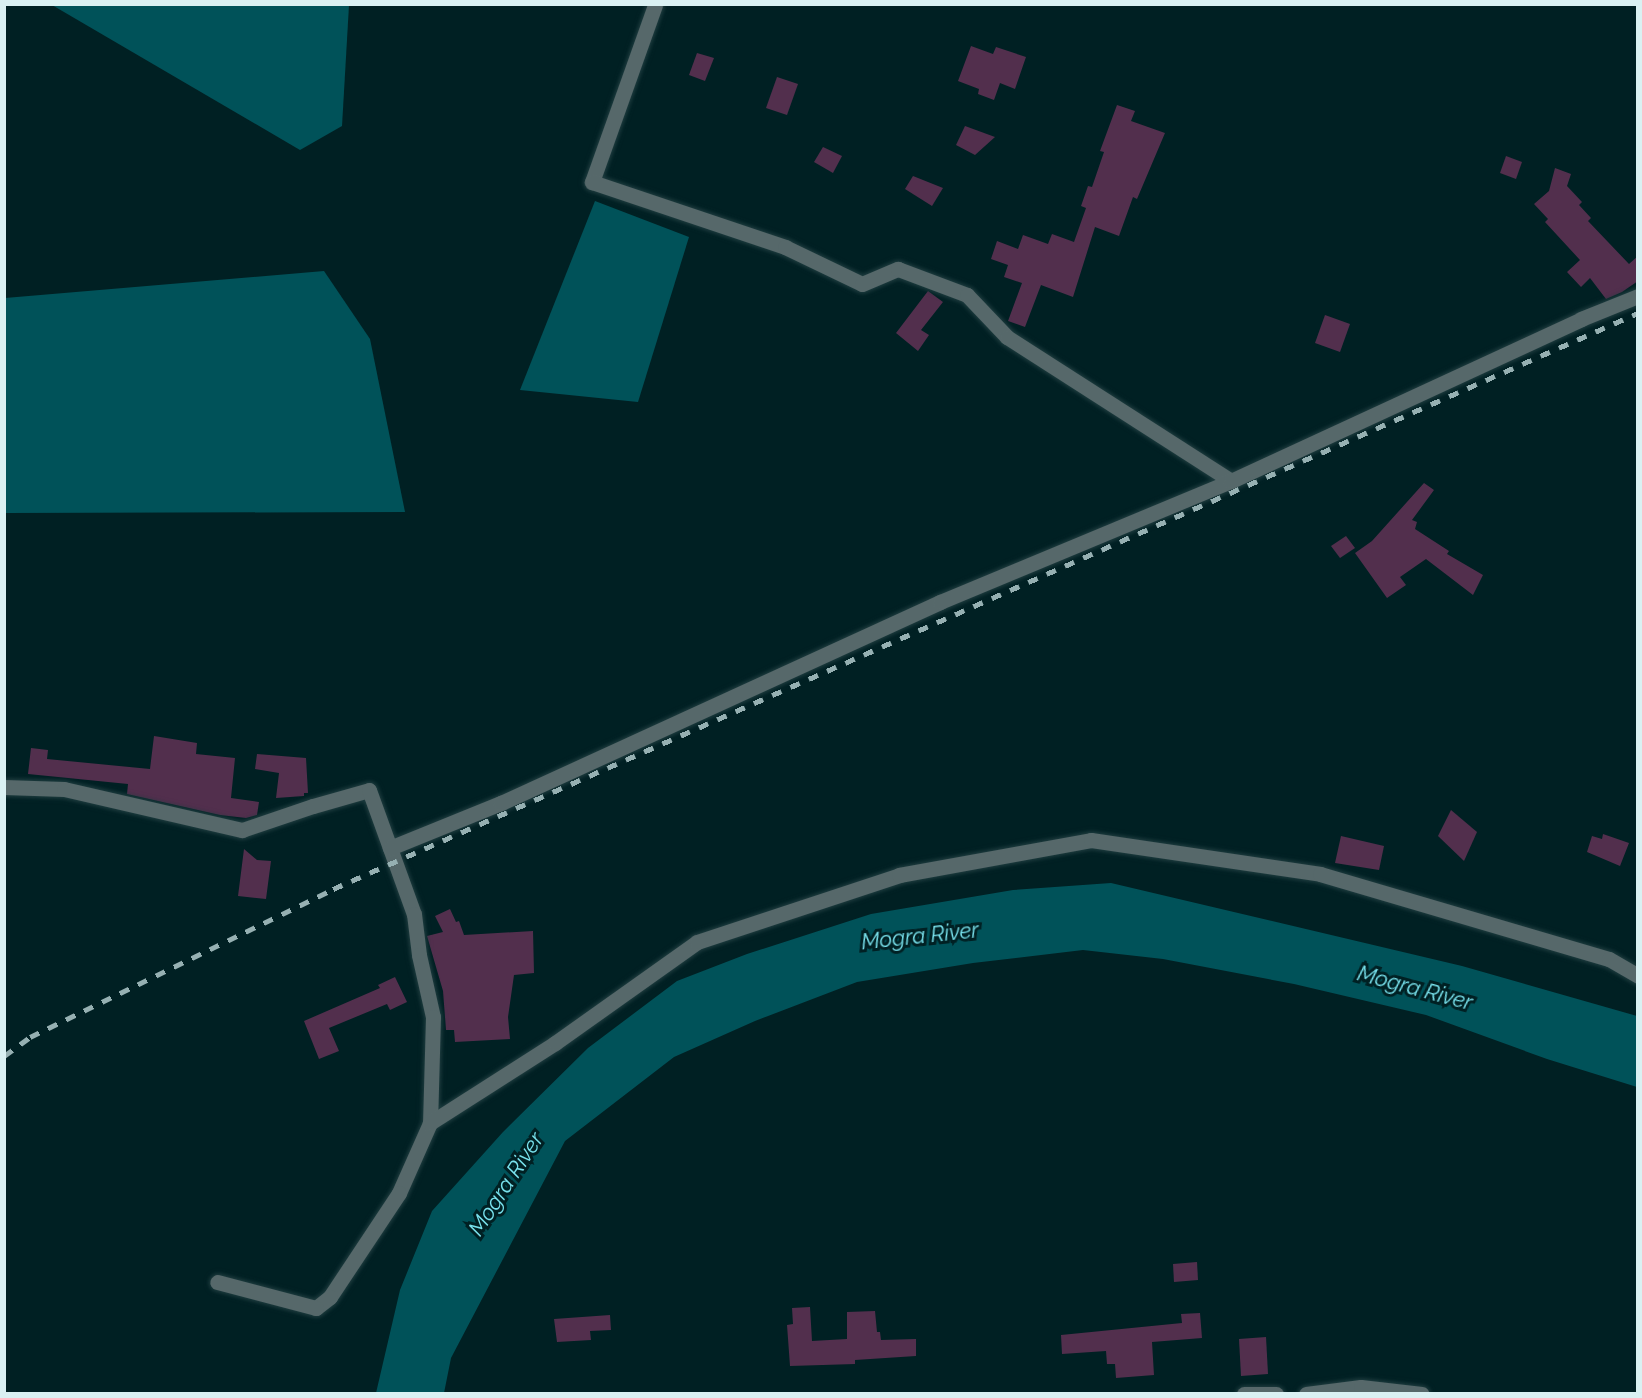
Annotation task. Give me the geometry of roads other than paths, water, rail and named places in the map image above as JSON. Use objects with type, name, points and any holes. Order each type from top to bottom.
[{"type":"street","points":[[654,5],[592,182],[785,247],[862,284],[897,269],[967,295],[1007,337],[1231,481]]},
{"type":"street","points":[[390,848],[501,802],[940,602],[1231,481],[1581,319],[1638,296]]},
{"type":"street","points":[[4,787],[64,789],[172,812],[242,830],[369,790],[414,914],[419,955],[433,1017],[430,1123],[399,1193],[330,1297],[316,1308],[217,1281]]},
{"type":"street","points":[[430,1123],[555,1043],[698,942],[899,876],[1091,840],[1320,873],[1609,959],[1638,976]]},
{"type":"street","points":[[1306,1394],[1361,1387],[1422,1394]]},
{"type":"street","points":[[1244,1394],[1276,1394]]},
{"type":"water","points":[[52,5],[349,5],[342,126],[300,150]]},
{"type":"water","points":[[595,201],[689,237],[638,402],[520,390]]},
{"type":"water","points":[[324,271],[370,339],[405,512],[5,513],[5,298]]},
{"type":"water","name":"Mogra River","points":[[1111,883],[1462,966],[1637,1016],[1637,1087],[1547,1059],[1426,1015],[1294,984],[1163,959],[1083,950],[973,963],[857,982],[755,1021],[674,1057],[565,1141],[451,1358],[444,1393],[376,1393],[400,1290],[432,1211],[503,1132],[588,1048],[677,981],[747,954],[871,914],[1013,890]]},
{"type":"railway","points":[[4,1056],[30,1037],[333,889],[1638,313]]}]
